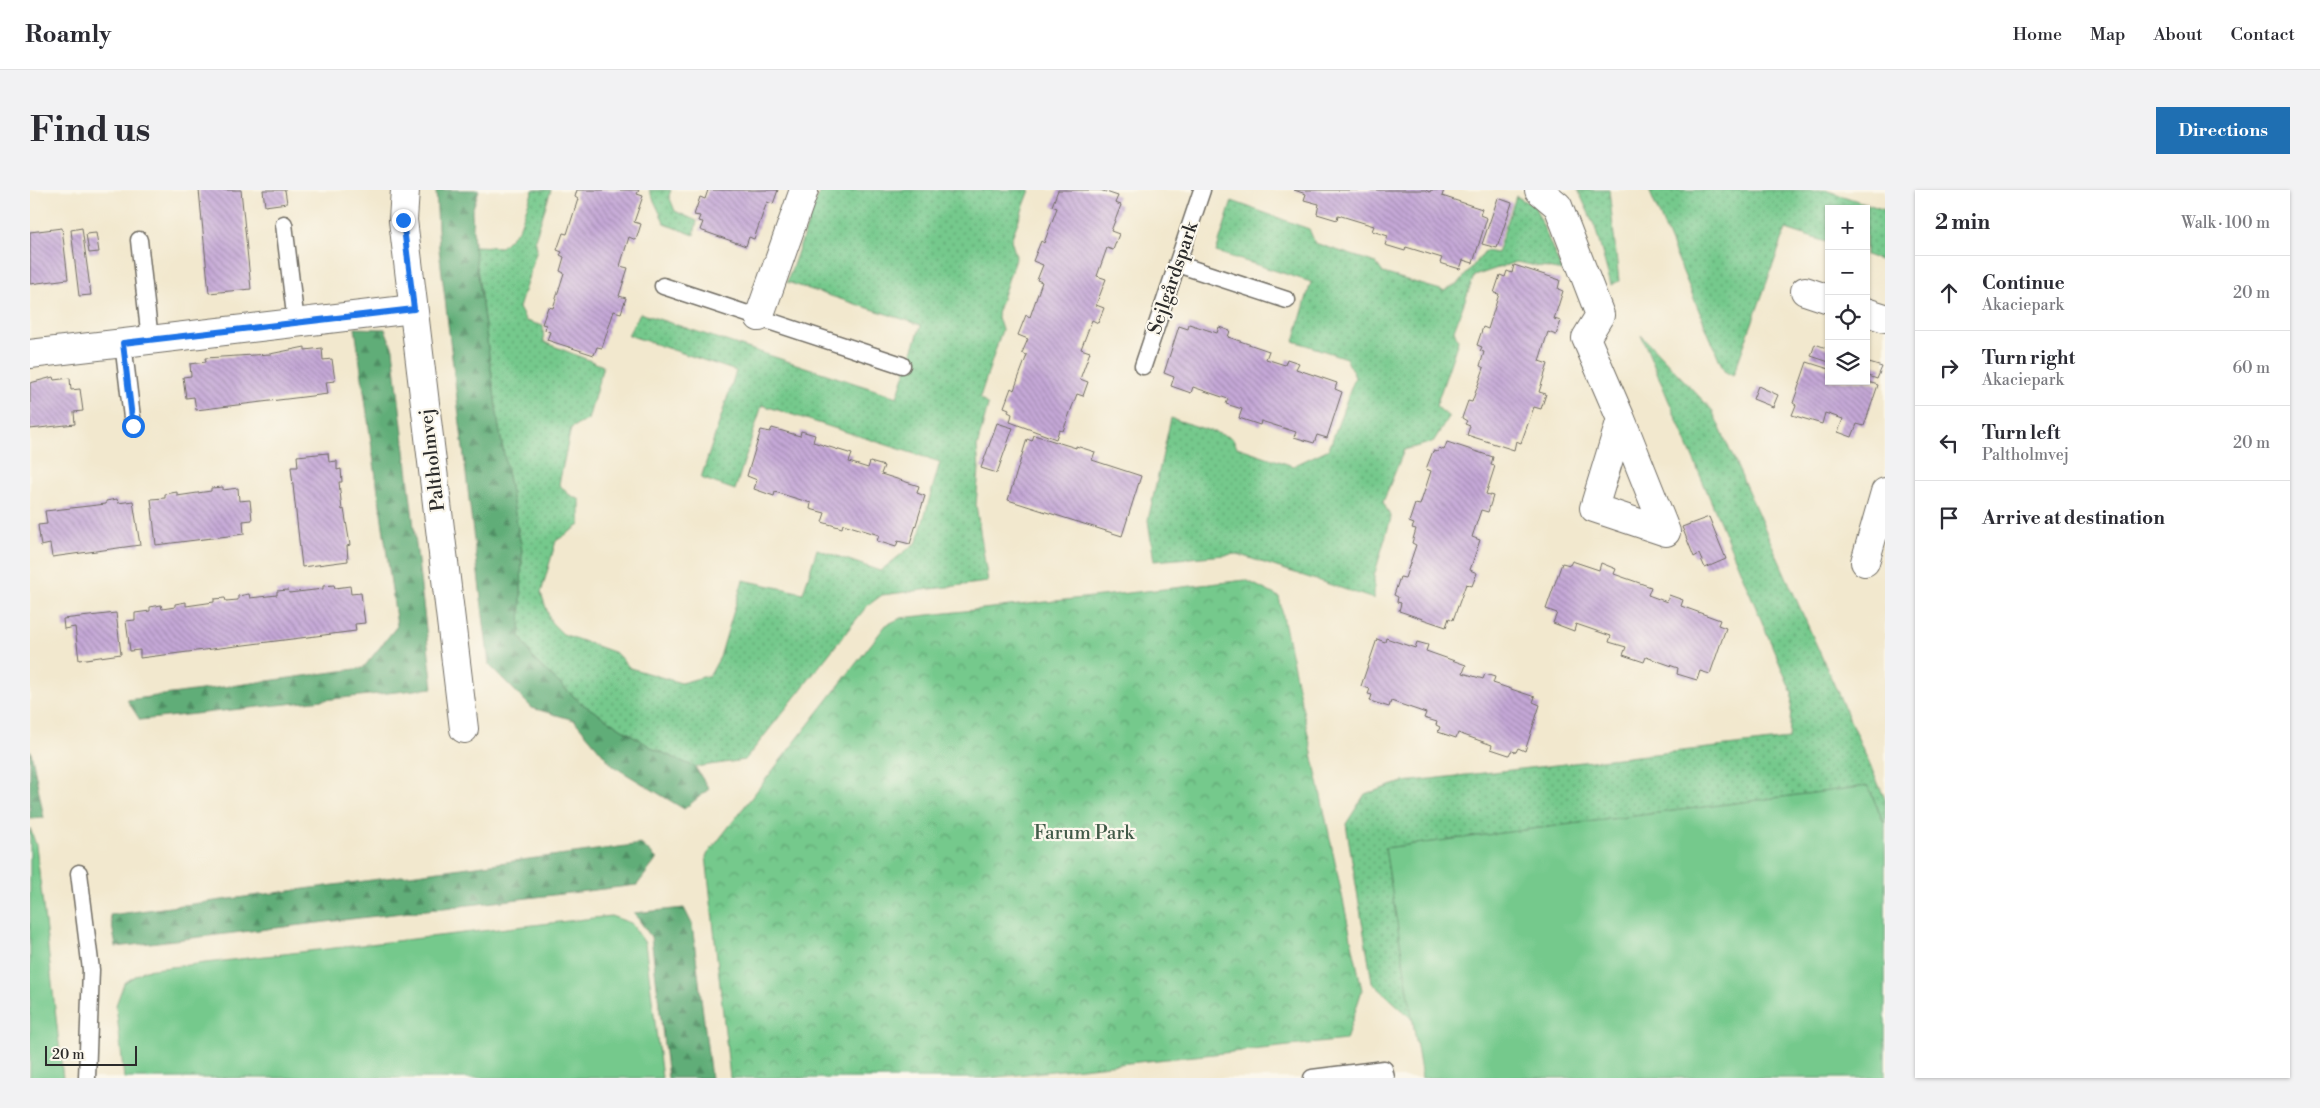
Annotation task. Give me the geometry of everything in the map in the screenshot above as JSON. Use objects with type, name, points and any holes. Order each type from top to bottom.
[{"type":"street","name":"Paltholmvej","points":[[405,190],[403,220],[464,729]]},
{"type":"street","points":[[759,317],[804,190]]},
{"type":"street","points":[[1539,190],[1558,206],[1600,315],[1586,338],[1621,419]]},
{"type":"street","points":[[30,354],[414,309]]},
{"type":"street","points":[[1870,313],[1885,318]]},
{"type":"street","points":[[1865,562],[1885,492]]},
{"type":"lane","name":"Sejlgårdspark","points":[[1143,366],[1202,190]]},
{"type":"lane","points":[[284,224],[296,323]]},
{"type":"lane","points":[[139,240],[150,340]]},
{"type":"lane","points":[[1177,264],[1287,300]]},
{"type":"lane","points":[[663,286],[902,365]]},
{"type":"lane","points":[[123,343],[133,426]]},
{"type":"lane","points":[[79,873],[91,970],[88,1078]]},
{"type":"lane","points":[[1312,1078],[1384,1069],[1386,1078]]},
{"type":"green space","points":[[436,190],[479,190],[472,211],[474,246],[499,428],[522,551],[520,636],[534,660],[581,703],[654,749],[695,767],[709,789],[684,809],[613,766],[574,720],[532,708],[489,665],[439,249]]},
{"type":"green space","points":[[533,190],[551,190],[535,239],[537,249],[519,308],[526,321],[543,326],[544,342],[603,366],[588,420],[571,428],[559,484],[568,494],[580,500],[580,525],[556,541],[541,593],[551,622],[563,634],[616,653],[630,668],[681,683],[710,675],[720,657],[743,580],[803,593],[817,549],[880,571],[917,542],[940,462],[762,405],[735,490],[701,478],[736,371],[628,335],[640,313],[897,397],[921,325],[787,282],[820,190],[1030,190],[1011,240],[1016,256],[997,314],[1002,330],[980,397],[988,406],[977,447],[979,469],[976,505],[988,582],[882,595],[867,606],[745,760],[695,767],[654,749],[581,703],[534,660],[520,636],[522,551],[499,428],[474,246],[501,247],[519,229]]},
{"type":"green space","points":[[649,190],[671,190],[669,196],[675,211],[697,221],[694,235],[665,224]]},
{"type":"green space","points":[[1578,190],[1609,190],[1619,281],[1611,285],[1595,227]]},
{"type":"green space","points":[[1649,190],[1825,190],[1870,205],[1825,205],[1825,242],[1786,229],[1733,376],[1724,371]]},
{"type":"green space","points":[[1516,196],[1535,207],[1562,271],[1516,262],[1474,276],[1454,330],[1458,341],[1436,406],[1449,417],[1433,442],[1404,450],[1383,502],[1391,518],[1374,576],[1374,599],[1237,554],[1154,561],[1148,520],[1171,418],[1232,438],[1237,447],[1293,466],[1329,449],[1355,377],[1346,358],[1294,341],[1311,282],[1216,252],[1232,201],[1309,229],[1315,243],[1376,263],[1383,273],[1444,291],[1459,283],[1485,251],[1497,253]]},
{"type":"green space","points":[[1870,205],[1885,210],[1885,262],[1870,256]]},
{"type":"green space","points":[[355,328],[385,329],[393,349],[433,688],[140,720],[127,700],[363,668],[397,626]]},
{"type":"green space","points":[[1641,335],[1712,410],[1885,799],[1885,826],[1868,786],[1385,848],[1413,1020],[1372,982],[1346,824],[1365,794],[1403,782],[1789,739],[1792,693]]},
{"type":"green space","name":"Farum Park","points":[[1246,580],[1279,597],[1362,990],[1346,1040],[987,1078],[730,1078],[706,856],[886,625],[901,618]]},
{"type":"green space","points":[[31,751],[44,818],[30,819]]},
{"type":"green space","points":[[1868,786],[1885,826],[1885,1078],[1422,1078],[1385,848]]},
{"type":"green space","points":[[30,828],[36,845],[63,1078],[30,1078]]},
{"type":"green space","points":[[641,844],[657,859],[637,885],[116,947],[110,915]]},
{"type":"green space","points":[[684,908],[692,924],[711,1078],[668,1078],[651,937],[634,913]]},
{"type":"green space","points":[[611,916],[631,923],[645,943],[662,1078],[124,1078],[116,1005],[124,983],[145,970]]},
{"type":"building","points":[[199,190],[241,190],[251,289],[209,293]]},
{"type":"building","points":[[263,190],[285,190],[287,203],[265,206]]},
{"type":"building","points":[[577,190],[639,190],[637,194],[643,196],[634,222],[641,224],[636,240],[629,237],[620,266],[628,268],[619,296],[626,298],[621,313],[614,311],[602,348],[597,347],[594,355],[547,340],[550,332],[545,330],[546,325],[542,324],[548,307],[553,308],[564,273],[560,271],[564,257],[560,255],[562,252],[557,250],[563,233],[567,234],[578,199],[575,197]]},
{"type":"building","points":[[708,190],[778,190],[773,204],[767,202],[754,239],[749,237],[746,246],[700,230],[703,222],[698,221],[700,216],[694,215],[700,197],[705,199]]},
{"type":"building","points":[[1058,190],[1100,190],[1118,196],[1115,203],[1121,205],[1111,231],[1119,234],[1113,250],[1107,248],[1097,276],[1106,279],[1096,305],[1104,308],[1098,323],[1092,320],[1081,349],[1090,352],[1080,379],[1088,382],[1083,396],[1077,394],[1063,431],[1059,430],[1056,439],[1010,422],[1012,414],[1008,412],[1009,409],[1004,407],[1011,388],[1014,390],[1027,355],[1022,353],[1028,339],[1018,335],[1026,315],[1030,317],[1042,282],[1037,280],[1043,265],[1033,261],[1041,241],[1044,243],[1057,208],[1052,206]]},
{"type":"building","points":[[1294,190],[1425,190],[1430,192],[1431,190],[1444,190],[1442,196],[1482,209],[1480,215],[1487,218],[1473,263],[1463,260],[1460,269],[1440,263],[1442,258],[1406,247],[1405,251],[1385,245],[1388,236],[1372,231],[1374,226],[1338,215],[1337,220],[1317,214],[1319,204],[1304,200],[1306,194]]},
{"type":"building","points":[[1498,198],[1512,203],[1497,248],[1482,244]]},
{"type":"building","points":[[62,228],[68,279],[30,284],[30,232]]},
{"type":"building","points":[[82,228],[91,295],[79,296],[71,230]]},
{"type":"building","points":[[96,233],[99,252],[89,253],[86,234]]},
{"type":"building","points":[[1514,265],[1560,280],[1558,289],[1563,291],[1554,319],[1561,321],[1556,335],[1548,332],[1539,361],[1548,364],[1539,392],[1546,394],[1541,409],[1534,407],[1521,443],[1516,441],[1514,450],[1467,435],[1470,426],[1465,424],[1467,421],[1462,418],[1468,401],[1472,402],[1484,368],[1480,366],[1484,352],[1480,351],[1482,347],[1477,345],[1483,327],[1488,329],[1499,294],[1494,293],[1500,275],[1505,277],[1507,271],[1512,273]]},
{"type":"building","points":[[1189,324],[1217,333],[1219,327],[1230,331],[1228,337],[1269,351],[1266,359],[1285,365],[1287,359],[1299,363],[1296,369],[1337,383],[1335,389],[1342,392],[1327,438],[1317,435],[1314,443],[1294,437],[1296,432],[1261,421],[1260,425],[1239,418],[1242,409],[1226,404],[1228,399],[1193,387],[1191,393],[1171,386],[1174,377],[1164,373],[1179,326],[1188,329]]},
{"type":"building","points":[[1815,344],[1825,348],[1825,361],[1811,356]]},
{"type":"building","points":[[305,347],[305,350],[322,348],[323,360],[332,359],[335,381],[326,382],[328,394],[196,410],[194,397],[186,398],[183,377],[191,376],[190,364],[206,362],[205,358],[270,354]]},
{"type":"building","points":[[1807,362],[1825,368],[1825,385],[1870,385],[1870,383],[1878,385],[1864,426],[1857,424],[1852,437],[1838,432],[1843,419],[1825,413],[1822,424],[1792,415],[1796,405],[1793,403]]},
{"type":"building","points":[[1870,363],[1882,367],[1877,379],[1870,376]]},
{"type":"building","points":[[53,377],[54,380],[70,378],[71,390],[80,389],[83,411],[74,412],[75,424],[30,429],[30,383]]},
{"type":"building","points":[[1758,386],[1778,395],[1773,407],[1753,399]]},
{"type":"building","points":[[997,423],[1013,428],[997,473],[981,468]]},
{"type":"building","points":[[772,428],[800,436],[801,431],[815,435],[813,442],[852,454],[849,462],[868,468],[870,462],[884,466],[881,474],[919,486],[917,493],[925,496],[910,544],[898,541],[896,547],[877,541],[879,535],[843,524],[842,528],[822,522],[825,513],[810,509],[811,503],[775,492],[774,496],[754,489],[757,480],[747,476],[761,430],[770,432]]},
{"type":"building","points":[[1034,435],[1095,452],[1092,460],[1141,476],[1122,536],[1008,500],[1027,439],[1032,441]]},
{"type":"building","points":[[1447,442],[1493,457],[1491,465],[1495,466],[1486,494],[1493,496],[1488,512],[1481,510],[1472,537],[1480,540],[1470,570],[1477,573],[1472,586],[1466,584],[1453,620],[1449,618],[1446,627],[1399,611],[1401,603],[1397,602],[1398,597],[1394,595],[1400,577],[1405,578],[1416,545],[1412,543],[1416,529],[1412,528],[1414,524],[1409,522],[1415,504],[1420,505],[1431,471],[1426,469],[1433,451],[1437,452],[1439,448],[1444,450]]},
{"type":"building","points":[[328,453],[329,462],[337,461],[337,470],[341,469],[342,482],[339,482],[342,510],[344,509],[350,545],[347,546],[348,561],[302,567],[291,467],[298,467],[297,456]]},
{"type":"building","points":[[223,487],[223,490],[238,488],[239,501],[250,500],[252,520],[243,521],[244,534],[156,545],[151,499],[165,498],[165,494],[177,492],[177,496],[211,491],[211,488]]},
{"type":"building","points":[[117,499],[118,503],[133,501],[140,545],[52,557],[50,544],[41,546],[38,525],[47,524],[45,511],[106,504],[106,501]]},
{"type":"building","points":[[1709,517],[1726,559],[1705,568],[1699,554],[1694,557],[1682,527]]},
{"type":"building","points":[[1572,561],[1599,570],[1601,563],[1616,569],[1614,574],[1651,587],[1648,595],[1667,602],[1669,595],[1683,600],[1681,606],[1720,620],[1718,625],[1726,628],[1710,674],[1700,671],[1697,680],[1677,674],[1678,668],[1646,657],[1644,662],[1623,655],[1626,647],[1609,642],[1611,636],[1576,624],[1574,631],[1553,623],[1557,613],[1546,609],[1562,563],[1570,565]]},
{"type":"building","points":[[334,585],[335,588],[350,586],[351,594],[361,593],[365,623],[355,624],[356,631],[140,658],[140,650],[130,651],[126,621],[135,620],[135,613],[150,611],[150,607],[161,605],[162,609],[175,607],[175,604],[186,602],[186,606],[214,602],[214,599],[225,598],[226,601],[238,600],[238,596],[249,594],[250,598],[277,595],[277,591],[288,590],[289,593],[323,589],[323,586]]},
{"type":"building","points":[[116,613],[121,654],[79,660],[75,627],[64,629],[63,619]]},
{"type":"building","points":[[1386,638],[1415,648],[1417,642],[1428,645],[1426,651],[1466,665],[1463,673],[1483,679],[1485,674],[1495,677],[1493,683],[1535,697],[1533,702],[1540,705],[1525,751],[1518,748],[1516,752],[1511,751],[1509,755],[1491,749],[1492,745],[1458,733],[1456,738],[1438,732],[1440,727],[1436,725],[1437,722],[1424,718],[1426,713],[1391,701],[1389,707],[1370,701],[1372,695],[1368,694],[1370,689],[1361,686],[1377,639],[1385,642]]},
{"type":"route","points":[[133,426],[123,343],[414,309],[403,220]]}]
